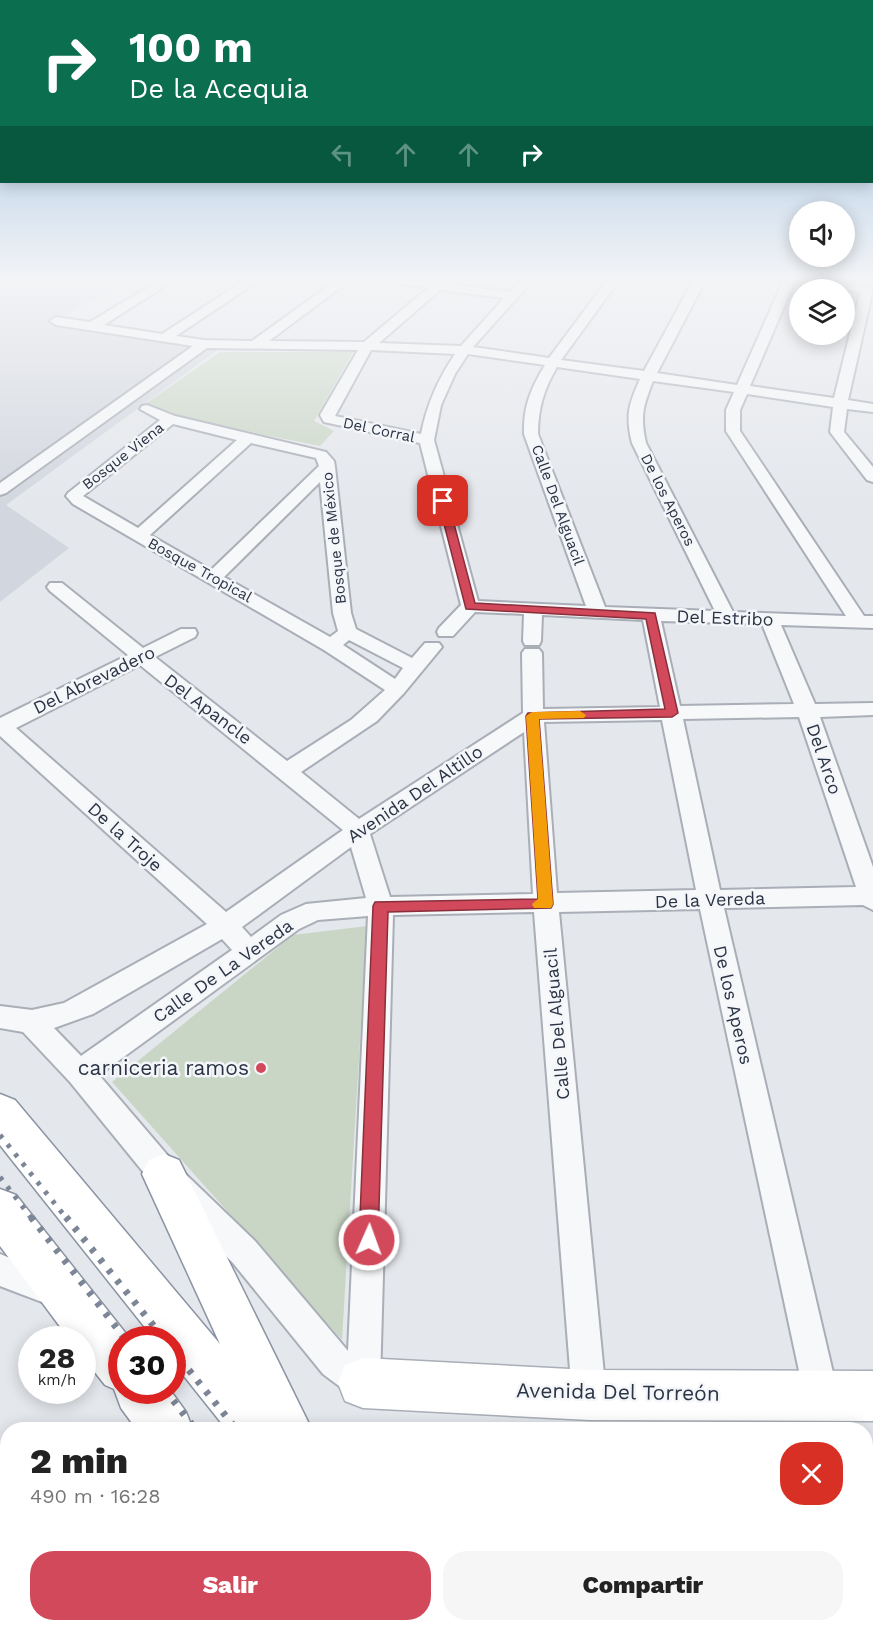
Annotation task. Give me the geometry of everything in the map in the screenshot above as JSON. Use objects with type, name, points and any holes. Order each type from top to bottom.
[{"type":"main road","points":[[0,1113],[253,1422]]},
{"type":"main road","points":[[164,1174],[283,1422]]},
{"type":"main road","points":[[0,1210],[108,1350]]},
{"type":"main road","name":"Avenida Del Torreón","points":[[363,1383],[589,1395],[820,1394],[873,1396]]},
{"type":"main road","points":[[149,1404],[162,1422]]},
{"type":"street","points":[[0,490],[188,355]]},
{"type":"street","name":"Del Corral","points":[[361,355],[329,408],[328,418],[427,440]]},
{"type":"street","points":[[288,770],[362,723],[397,688],[413,666],[470,606],[427,440],[434,405],[448,374],[461,355]]},
{"type":"street","points":[[497,355],[873,408]]},
{"type":"street","name":"Calle Del Alguacil","points":[[559,355],[535,399],[531,412],[531,434],[598,613]]},
{"type":"street","points":[[648,378],[660,355]]},
{"type":"street","points":[[756,355],[733,410],[733,431],[866,622]]},
{"type":"street","points":[[853,355],[840,404],[837,432],[873,477]]},
{"type":"street","name":"De los Aperos","points":[[648,378],[635,408],[635,427],[639,443],[727,618]]},
{"type":"street","name":"Bosque de México","points":[[147,409],[170,419],[321,455],[327,467],[342,613],[348,632]]},
{"type":"street","name":"Bosque Viena","points":[[76,492],[170,419]]},
{"type":"street","points":[[139,536],[248,438]]},
{"type":"street","points":[[214,577],[327,467]]},
{"type":"street","name":"Bosque Tropical","points":[[76,492],[74,496],[79,501],[214,577],[397,688]]},
{"type":"street","name":"Del Apancle","points":[[56,587],[140,657],[288,770],[358,831]]},
{"type":"street","name":"Del Estribo","points":[[470,606],[770,620],[866,622]]},
{"type":"street","name":"Calle Del Alguacil","points":[[533,609],[532,716],[589,1395]]},
{"type":"street","name":"De los Aperos","points":[[651,615],[710,901],[820,1394]]},
{"type":"street","name":"Del Arco","points":[[770,620],[807,710],[872,897]]},
{"type":"street","points":[[331,646],[348,632],[413,666]]},
{"type":"street","name":"Del Abrevadero","points":[[0,726],[188,633]]},
{"type":"street","points":[[532,716],[873,709]]},
{"type":"street","name":"Avenida Del Altillo","points":[[0,1017],[32,1023],[84,1006],[225,926],[358,831],[532,716]]},
{"type":"street","name":"De la Troje","points":[[0,726],[225,926],[248,950]]},
{"type":"street","points":[[358,831],[381,906],[363,1383]]},
{"type":"street","name":"De la Vereda","points":[[381,906],[872,897]]},
{"type":"street","name":"Calle De La Vereda","points":[[80,1073],[290,922],[315,910],[334,907],[381,906]]},
{"type":"street","points":[[32,1023],[80,1073],[164,1174],[244,1252],[335,1362],[363,1383]]},
{"type":"street","points":[[0,1270],[67,1296]]},
{"type":"shaded area","points":[[0,355],[211,355],[6,505],[69,548],[0,602]]},
{"type":"green space","points":[[215,355],[351,355],[314,421],[334,431],[320,446],[171,416],[145,404]]},
{"type":"green space","points":[[367,926],[342,1340],[112,1082],[293,935]]},
{"type":"railway","points":[[0,1135],[67,1219]]},
{"type":"railway","points":[[0,1177],[32,1219]]},
{"type":"railway","points":[[31,1217],[115,1326]]},
{"type":"railway","points":[[66,1217],[154,1326]]},
{"type":"railway","points":[[186,1366],[231,1422]]},
{"type":"railway","points":[[176,1404],[190,1422]]},
{"type":"slow traffic","points":[[539,904],[546,904],[532,716],[580,715]]},
{"type":"place","name":"carniceria ramos","points":[[261,1068]]},
{"type":"route","points":[[369,1240],[381,906],[546,904],[532,716],[672,713],[651,615],[470,606],[443,501]]}]
